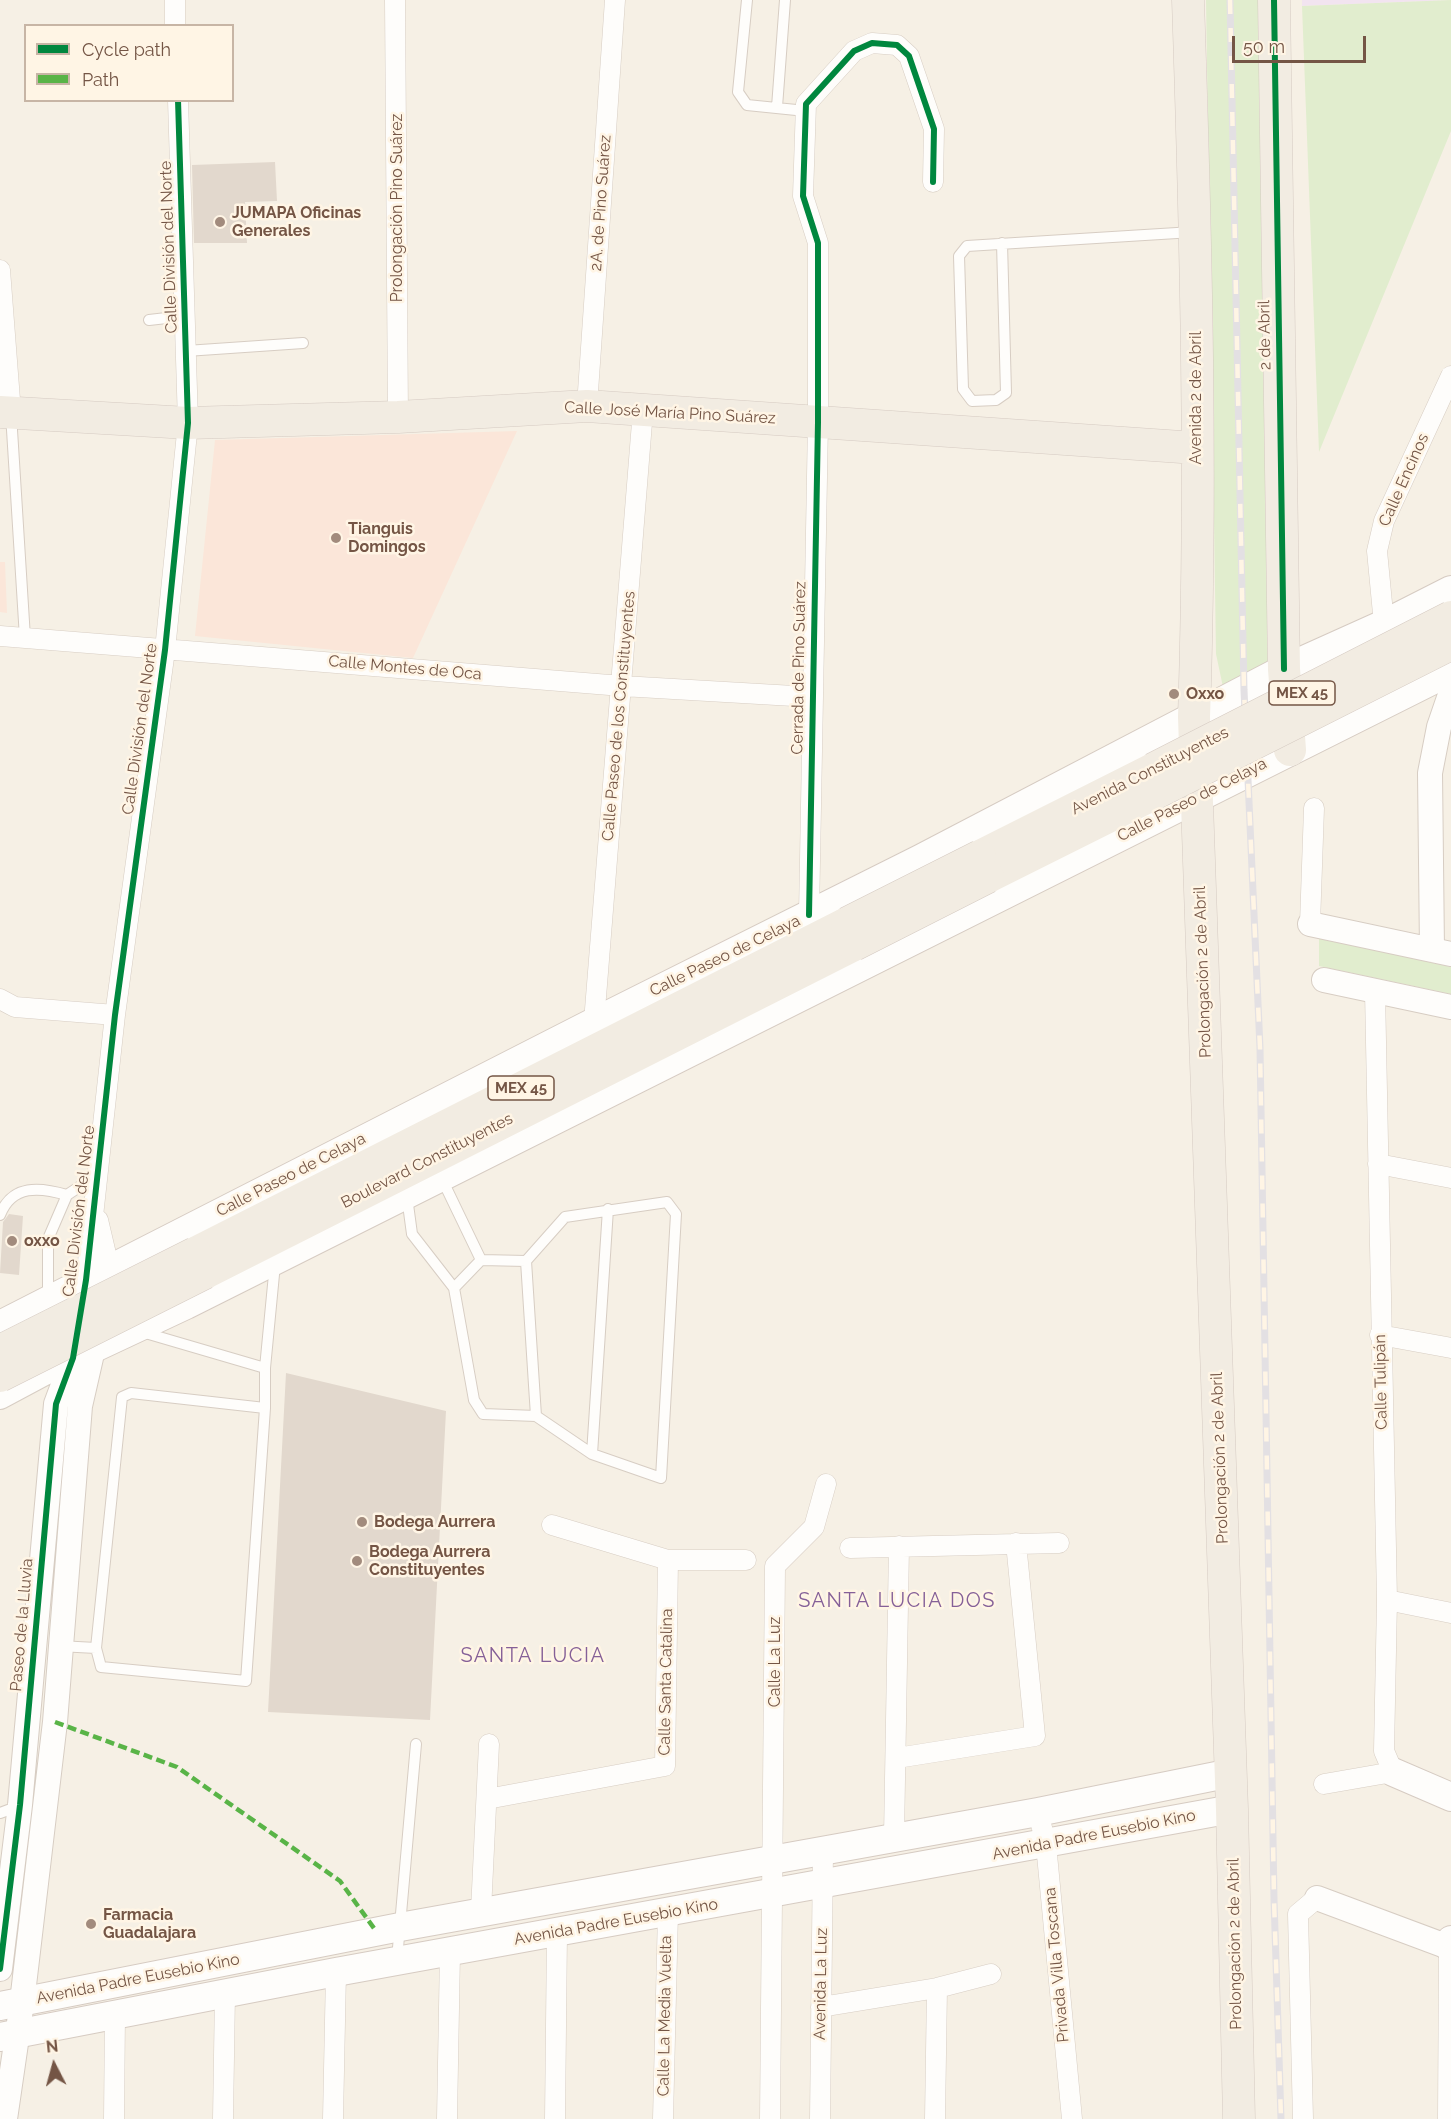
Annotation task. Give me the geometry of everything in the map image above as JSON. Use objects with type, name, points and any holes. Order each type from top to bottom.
[{"type":"main road","name":"Avenida 2 de Abril","points":[[1188,0],[1196,232],[1196,448],[1199,583],[1194,717],[1196,797]]},
{"type":"main road","name":"2 de Abril","points":[[1274,0],[1284,669],[1290,750]]},
{"type":"main road","name":"Calle José María Pino Suárez","points":[[5,412],[188,423],[398,417],[587,406],[1196,448]]},
{"type":"main road","name":"Calle Paseo de Celaya","points":[[0,1327],[164,1240],[809,915],[854,931],[948,923],[1150,782],[1194,717],[1284,669],[1384,624],[1451,590]]},
{"type":"main road","name":"Avenida Constituyentes","points":[[854,931],[1150,782],[1451,617]]},
{"type":"main road","name":"Avenida Constituyentes","points":[[1150,782],[1451,644]]},
{"type":"main road","name":"Calle Paseo de Celaya","points":[[83,1353],[186,1305],[441,1177],[854,931],[920,859],[1150,782],[1196,797],[1451,671]]},
{"type":"main road","name":"Prolongación 2 de Abril","points":[[1196,797],[1231,1773],[1239,2119]]},
{"type":"main road","name":"Boulevard Constituyentes","points":[[0,1376],[200,1263],[854,931]]},
{"type":"main road","name":"Boulevard Constituyentes","points":[[0,1351],[200,1263]]},
{"type":"main road","points":[[1393,1772],[1451,1797]]},
{"type":"main road","name":"Avenida Padre Eusebio Kino","points":[[11,2004],[481,1911],[773,1857],[1038,1812],[1231,1773]]},
{"type":"main road","name":"Avenida Padre Eusebio Kino","points":[[8,2035],[336,1972],[823,1886],[1232,1809]]},
{"type":"street","points":[[175,0],[175,24]]},
{"type":"street","name":"Prolongación Pino Suárez","points":[[395,0],[398,417]]},
{"type":"street","name":"2A. de Pino Suárez","points":[[587,406],[615,0]]},
{"type":"street","points":[[806,111],[806,104],[854,51],[872,43],[897,45],[909,56],[934,129],[933,182]]},
{"type":"street","name":"Calle División del Norte","points":[[83,1353],[98,1274],[94,1206],[115,1015],[165,650],[188,423],[178,102]]},
{"type":"street","name":"Cerrada de Pino Suárez","points":[[806,111],[803,196],[818,243],[818,422],[811,697],[809,915]]},
{"type":"street","points":[[0,270],[5,412]]},
{"type":"street","name":"Calle Encinos","points":[[1384,624],[1377,551],[1384,521],[1451,376]]},
{"type":"street","name":"Calle Paseo de los Constituyentes","points":[[594,1022],[643,410]]},
{"type":"street","points":[[1384,624],[1379,639],[1380,664],[1394,685],[1414,690],[1439,727]]},
{"type":"street","name":"Calle Montes de Oca","points":[[0,636],[622,686],[811,697]]},
{"type":"street","points":[[1314,808],[1310,924],[1441,952],[1430,773],[1439,727],[1451,692]]},
{"type":"street","points":[[920,859],[914,872],[914,898],[934,920],[948,923]]},
{"type":"street","points":[[1324,980],[1451,1006]]},
{"type":"street","name":"Calle Tulipán","points":[[1375,991],[1387,1600],[1384,1751],[1393,1772]]},
{"type":"street","points":[[0,999],[15,1007],[115,1015]]},
{"type":"street","points":[[1378,1164],[1451,1178]]},
{"type":"street","points":[[164,1240],[155,1257],[154,1281],[164,1297],[186,1305]]},
{"type":"street","points":[[0,1327],[21,1336],[30,1347],[33,1364],[31,1381]]},
{"type":"street","points":[[1380,1335],[1451,1348]]},
{"type":"street","points":[[5,2119],[11,2004],[55,1722],[83,1353]]},
{"type":"street","name":"Calle Paseo de Celaya","points":[[0,1397],[83,1353]]},
{"type":"street","name":"Paseo de la Lluvia","points":[[0,1969],[10,1809],[34,1644],[56,1404],[83,1353]]},
{"type":"street","name":"Calle La Luz","points":[[773,1857],[776,1566],[814,1527],[826,1484]]},
{"type":"street","points":[[552,1526],[668,1560],[746,1560]]},
{"type":"street","points":[[897,1758],[1035,1736],[1016,1543]]},
{"type":"street","points":[[850,1548],[1059,1543]]},
{"type":"street","points":[[894,1837],[897,1758],[898,1546]]},
{"type":"street","name":"Calle Santa Catalina","points":[[487,1799],[665,1767],[668,1560]]},
{"type":"street","points":[[1387,1600],[1451,1613]]},
{"type":"street","points":[[481,1911],[489,1744]]},
{"type":"street","points":[[1324,1784],[1393,1772]]},
{"type":"street","name":"Privada Villa Toscana","points":[[1038,1812],[1046,1844],[1072,2119]]},
{"type":"street","name":"Avenida La Luz","points":[[820,2119],[823,1850]]},
{"type":"street","points":[[770,2119],[773,1857]]},
{"type":"street","points":[[1303,2119],[1298,1914],[1317,1898],[1450,1945],[1448,2119]]},
{"type":"street","name":"Calle La Media Vuelta","points":[[663,2119],[668,1912]]},
{"type":"street","points":[[555,2119],[556,1932]]},
{"type":"street","points":[[447,2119],[450,1952]]},
{"type":"street","points":[[333,2119],[336,1972]]},
{"type":"street","points":[[821,2007],[937,1988],[991,1974]]},
{"type":"street","points":[[935,2119],[937,1988]]},
{"type":"street","points":[[223,2119],[225,1993]]},
{"type":"street","points":[[114,2119],[115,2014]]},
{"type":"lane","points":[[747,0],[738,92],[747,105],[806,111]]},
{"type":"lane","points":[[777,107],[785,0]]},
{"type":"lane","points":[[1002,243],[1005,393],[996,400],[972,401],[963,389],[959,256],[967,246],[1002,243],[1196,232]]},
{"type":"lane","points":[[149,320],[184,316]]},
{"type":"lane","points":[[186,351],[303,343]]},
{"type":"lane","points":[[5,412],[25,638]]},
{"type":"lane","points":[[48,1300],[48,1239],[67,1195],[97,1175]]},
{"type":"lane","points":[[441,1177],[482,1260]]},
{"type":"lane","points":[[0,1215],[12,1196],[26,1189],[49,1189],[67,1195]]},
{"type":"lane","points":[[406,1194],[412,1234],[454,1288],[474,1400],[483,1414],[536,1416],[592,1454],[661,1478],[676,1214],[667,1202],[565,1217],[526,1261],[536,1416]]},
{"type":"lane","points":[[592,1454],[608,1209]]},
{"type":"lane","points":[[265,1408],[131,1393],[122,1397],[96,1648],[101,1667],[246,1681],[265,1408],[265,1368],[275,1260]]},
{"type":"lane","points":[[454,1288],[482,1260],[526,1261]]},
{"type":"lane","points":[[133,1330],[265,1368]]},
{"type":"lane","points":[[34,1644],[96,1648]]},
{"type":"lane","points":[[397,1961],[416,1744]]},
{"type":"shaded area","points":[[1302,0],[1451,0],[1302,6]]},
{"type":"shaded area","name":"Tianguis Domingos","points":[[517,431],[413,658],[195,636],[215,440]]},
{"type":"shaded area","points":[[0,562],[5,562],[7,613],[0,612]]},
{"type":"green space","points":[[1206,0],[1264,0],[1278,656],[1223,687],[1216,654]]},
{"type":"green space","points":[[1451,0],[1451,131],[1319,452],[1302,6]]},
{"type":"green space","points":[[1319,937],[1451,967],[1451,994],[1319,966]]},
{"type":"building","name":"JUMAPA Oficinas Generales","points":[[275,162],[277,201],[245,202],[247,243],[194,243],[192,165]]},
{"type":"building","name":"oxxo","points":[[9,1214],[23,1216],[19,1275],[0,1273],[3,1222]]},
{"type":"building","name":"Bodega Aurrera Constituyentes","points":[[286,1373],[446,1411],[430,1720],[268,1712]]},
{"type":"railway","points":[[1230,0],[1244,690],[1260,1048],[1274,1899],[1281,2119]]},
{"type":"marked path","points":[[55,1722],[177,1767],[340,1881],[376,1931]]},
{"type":"cycle path","points":[[1274,0],[1284,669]]},
{"type":"cycle path","points":[[809,915],[818,422],[818,243],[803,196],[806,104],[854,51],[872,43],[897,45],[909,56],[934,129],[933,182]]},
{"type":"cycle path","points":[[0,1969],[20,1805],[56,1404],[73,1358],[86,1280],[115,1015],[165,650],[188,423],[178,102]]},
{"type":"place","name":"JUMAPA Oficinas Generales","points":[[220,222]]},
{"type":"place","name":"Tianguis Domingos","points":[[336,538]]},
{"type":"place","name":"Oxxo","points":[[1174,694]]},
{"type":"place","name":"oxxo","points":[[12,1241]]},
{"type":"place","name":"Bodega Aurrera","points":[[362,1522]]},
{"type":"place","name":"Bodega Aurrera Constituyentes","points":[[357,1561]]},
{"type":"place","name":"Farmacia Guadalajara","points":[[91,1924]]},
{"type":"district","name":"SANTA LUCIA DOS","points":[[897,1601]]},
{"type":"district","name":"SANTA LUCIA","points":[[533,1656]]}]
